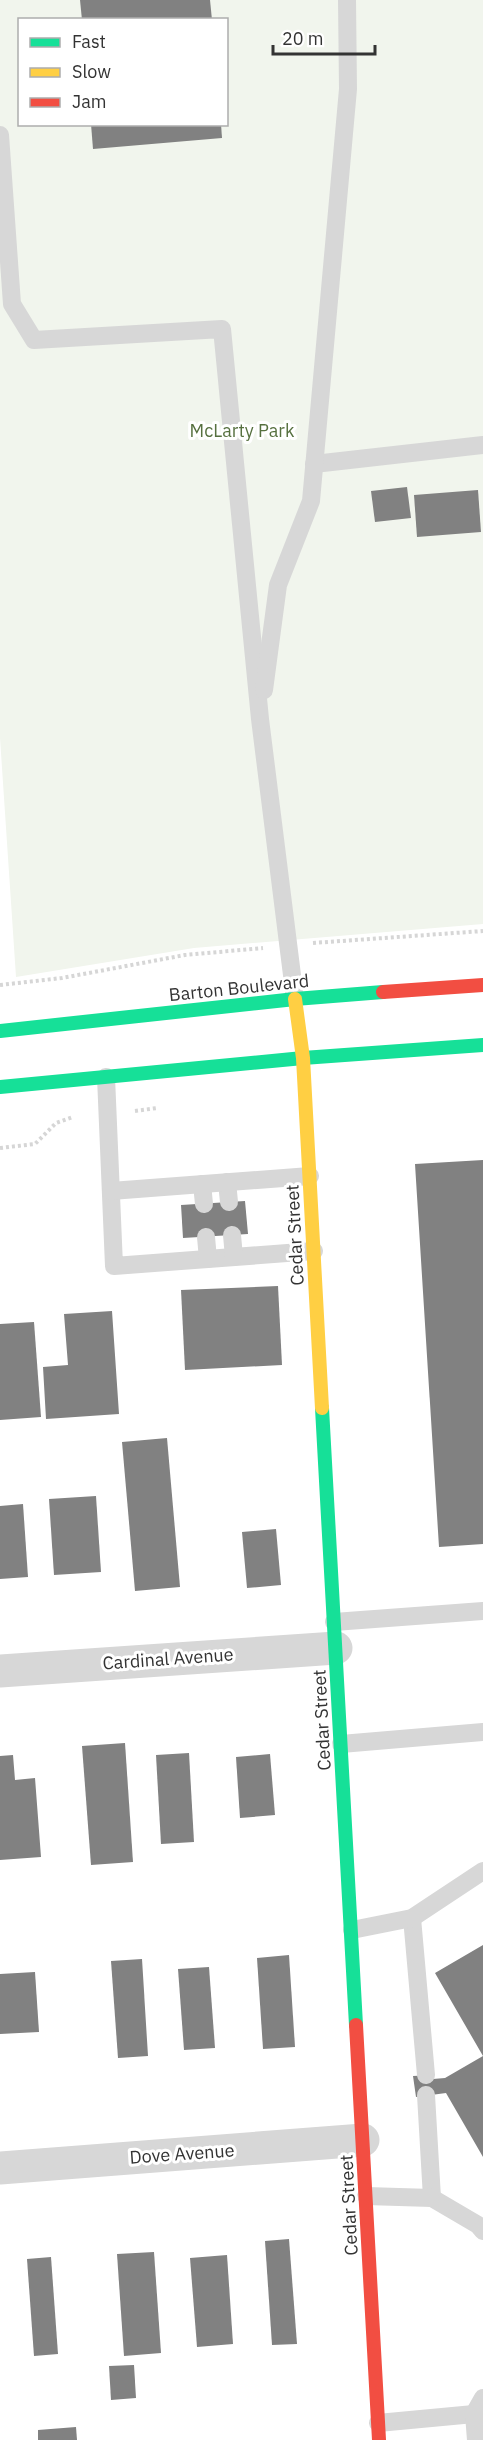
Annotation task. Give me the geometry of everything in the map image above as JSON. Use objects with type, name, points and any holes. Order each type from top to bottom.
[{"type":"street","name":"Barton Boulevard","points":[[0,1031],[295,999],[483,985]]},
{"type":"street","name":"Cedar Street","points":[[295,999],[303,1058],[310,1176],[378,2431]]},
{"type":"street","points":[[0,1087],[303,1058],[483,1045]]},
{"type":"street","name":"Cardinal Avenue","points":[[0,1671],[335,1635]]},
{"type":"street","name":"Dove Avenue","points":[[0,2168],[363,2140]]},
{"type":"lane","points":[[260,719],[278,585],[311,501],[348,88],[347,0]]},
{"type":"lane","points":[[0,135],[12,304],[34,340],[222,329],[260,719],[295,999]]},
{"type":"lane","points":[[314,464],[483,445]]},
{"type":"lane","points":[[106,1077],[114,1266],[314,1251]]},
{"type":"lane","points":[[111,1191],[310,1176]]},
{"type":"lane","points":[[228,1182],[229,1202]]},
{"type":"lane","points":[[202,1184],[204,1203]]},
{"type":"lane","points":[[232,1235],[234,1257]]},
{"type":"lane","points":[[206,1237],[208,1258]]},
{"type":"lane","points":[[335,1635],[483,1611]]},
{"type":"lane","points":[[341,1743],[483,1732]]},
{"type":"lane","points":[[352,1930],[412,1918],[483,1871]]},
{"type":"lane","points":[[412,1918],[426,2075]]},
{"type":"lane","points":[[426,2095],[432,2198]]},
{"type":"lane","points":[[366,2196],[432,2198],[478,2225],[483,2231]]},
{"type":"lane","points":[[378,2431],[479,2406],[476,2440]]},
{"type":"path","points":[[312,943],[483,931]]},
{"type":"path","points":[[0,986],[62,978],[185,955],[270,947]]},
{"type":"path","points":[[0,1148],[35,1144],[56,1123],[71,1117]]},
{"type":"green space","name":"McLarty Park","points":[[0,0],[483,0],[483,924],[194,948],[16,977],[0,738]]},
{"type":"building","points":[[80,0],[210,0],[212,18],[82,18]]},
{"type":"building","points":[[91,126],[221,126],[222,138],[93,149]]},
{"type":"building","points":[[407,487],[411,518],[375,522],[371,491]]},
{"type":"building","points":[[478,490],[481,532],[417,537],[414,495]]},
{"type":"building","points":[[483,1160],[483,1544],[439,1547],[415,1164]]},
{"type":"building","points":[[245,1201],[248,1234],[183,1238],[181,1205]]},
{"type":"building","points":[[278,1286],[282,1365],[185,1370],[181,1290]]},
{"type":"building","points":[[112,1311],[119,1414],[46,1419],[43,1367],[68,1365],[64,1314]]},
{"type":"building","points":[[34,1322],[41,1417],[0,1420],[0,1324]]},
{"type":"building","points":[[167,1438],[180,1587],[135,1591],[122,1442]]},
{"type":"building","points":[[96,1496],[101,1572],[54,1575],[49,1499]]},
{"type":"building","points":[[23,1504],[28,1577],[0,1579],[0,1506]]},
{"type":"building","points":[[276,1529],[281,1585],[247,1588],[242,1532]]},
{"type":"building","points":[[125,1743],[133,1862],[91,1865],[82,1746]]},
{"type":"building","points":[[189,1753],[194,1842],[161,1844],[156,1755]]},
{"type":"building","points":[[270,1754],[275,1815],[240,1818],[236,1757]]},
{"type":"building","points":[[13,1755],[15,1780],[35,1778],[41,1857],[0,1860],[0,1756]]},
{"type":"building","points":[[483,1945],[483,2056],[435,1973]]},
{"type":"building","points":[[289,1955],[295,2047],[263,2049],[257,1958]]},
{"type":"building","points":[[142,1959],[148,2056],[118,2058],[111,1961]]},
{"type":"building","points":[[209,1967],[215,2048],[184,2050],[178,1969]]},
{"type":"building","points":[[35,1972],[39,2032],[0,2034],[0,1974]]},
{"type":"building","points":[[483,2056],[483,2157],[446,2093],[416,2097],[413,2076],[432,2075],[433,2079],[445,2078]]},
{"type":"building","points":[[289,2239],[297,2344],[272,2345],[265,2241]]},
{"type":"building","points":[[154,2252],[161,2353],[124,2356],[117,2254]]},
{"type":"building","points":[[227,2255],[233,2344],[197,2347],[190,2258]]},
{"type":"building","points":[[51,2257],[58,2354],[34,2356],[27,2259]]},
{"type":"building","points":[[134,2365],[136,2398],[111,2400],[109,2366]]},
{"type":"building","points":[[76,2427],[77,2440],[38,2440],[38,2430]]},
{"type":"traffic: fast","points":[[0,1031],[295,999],[383,992]]},
{"type":"traffic: fast","points":[[0,1087],[303,1058],[483,1045]]},
{"type":"traffic: fast","points":[[322,1408],[356,2025]]},
{"type":"traffic: slow","points":[[295,999],[303,1058],[322,1408]]},
{"type":"traffic: jam","points":[[383,992],[483,985]]},
{"type":"traffic: jam","points":[[356,2025],[379,2440]]}]
